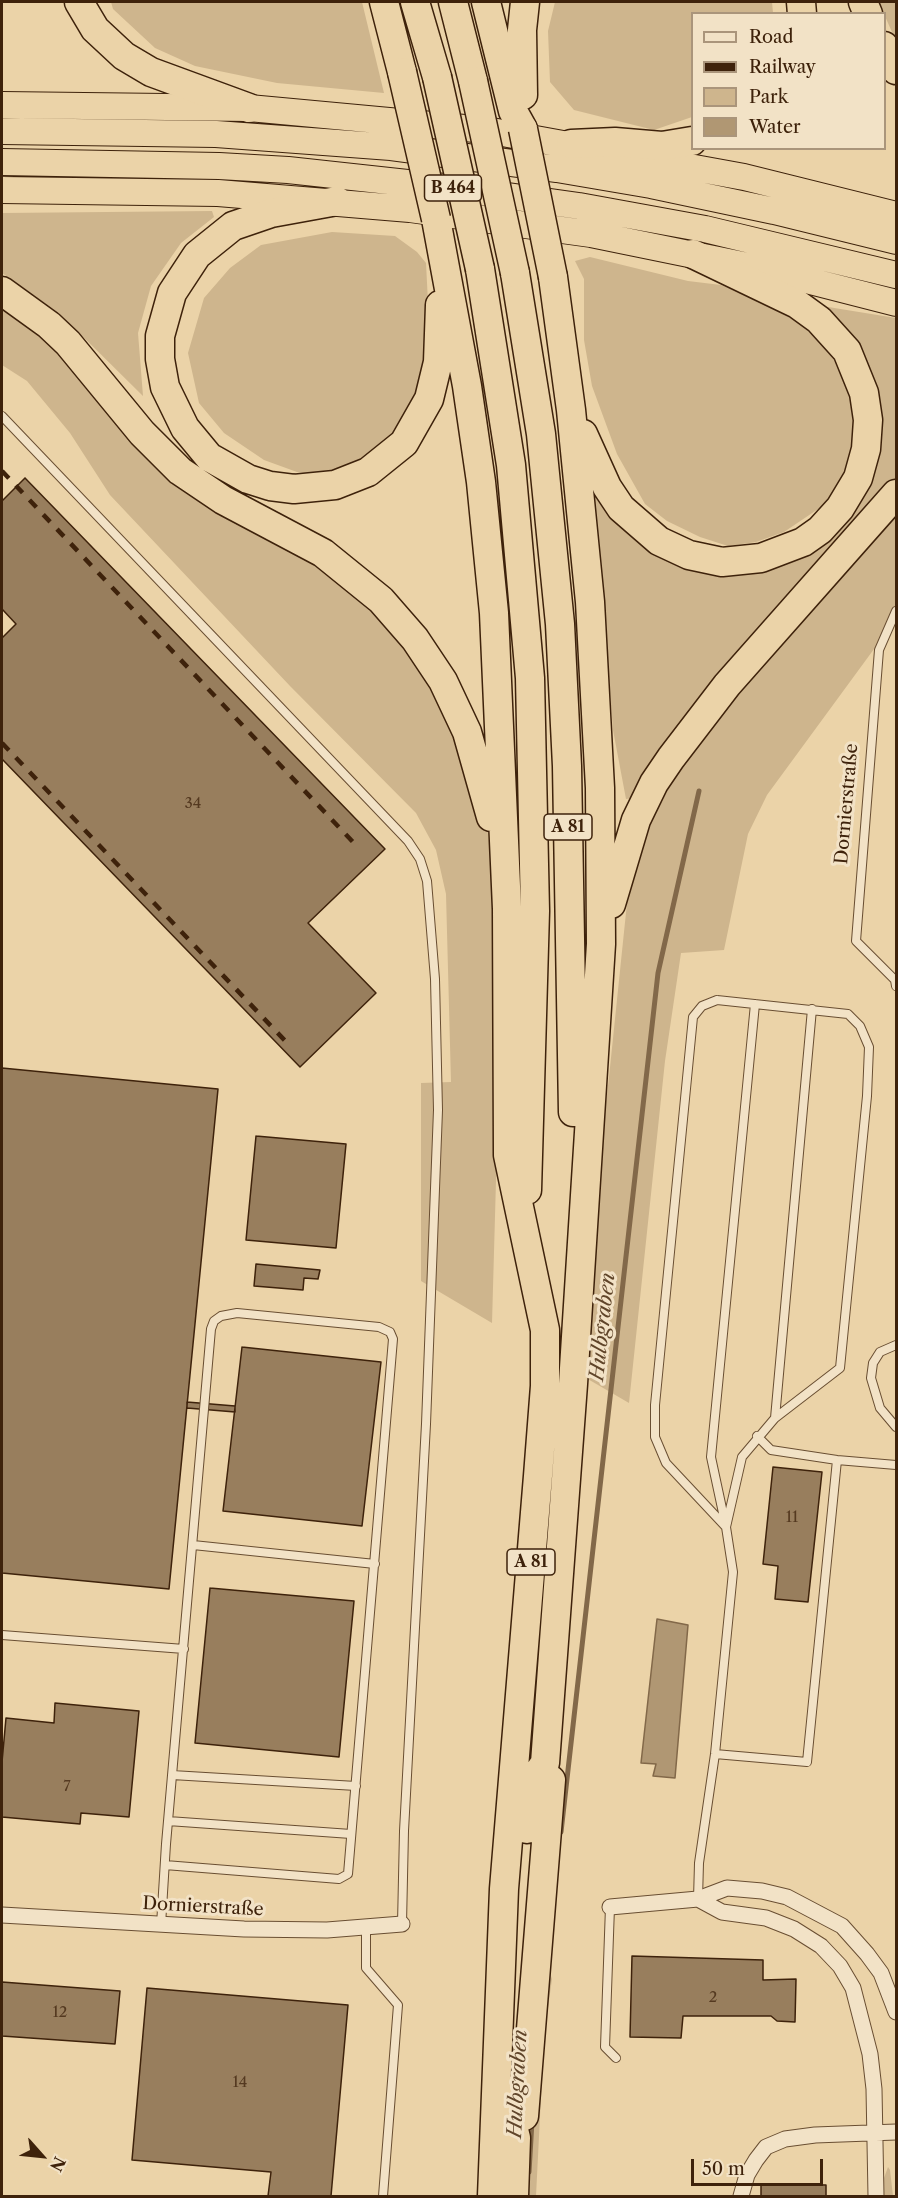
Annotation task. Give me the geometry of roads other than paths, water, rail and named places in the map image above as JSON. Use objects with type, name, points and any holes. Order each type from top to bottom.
[{"type":"highway","points":[[79,2],[95,29],[124,56],[151,72],[249,108]]},
{"type":"highway","points":[[337,201],[271,213],[233,226],[197,255],[172,292],[160,336],[160,359],[165,387],[174,410],[196,444],[228,470],[270,486],[315,489],[335,485],[368,472],[404,443],[423,413],[437,372],[441,315],[438,227],[384,2]]},
{"type":"highway","name":"A 81","points":[[415,2],[437,77],[480,269],[511,465],[526,619],[532,713],[535,911],[526,1237],[545,1330],[545,1386],[510,2114],[516,2138],[514,2196]]},
{"type":"highway","name":"A 81","points":[[453,2],[473,81],[514,273],[536,394],[546,482],[563,671],[574,1124],[570,1279],[573,1384],[545,1763],[534,1779],[492,2196]]},
{"type":"highway","points":[[486,2],[515,86]]},
{"type":"highway","points":[[525,2],[513,111],[523,129],[553,277],[571,410],[595,674],[600,788],[601,944],[573,1384]]},
{"type":"highway","points":[[886,48],[897,70]]},
{"type":"highway","points":[[2,105],[249,108],[415,122],[571,144],[778,185],[897,215]]},
{"type":"highway","name":"B 464","points":[[2,131],[216,134],[391,147],[557,169],[640,183],[753,206],[897,241]]},
{"type":"highway","points":[[571,144],[615,142],[663,146],[691,141]]},
{"type":"highway","name":"B 464","points":[[2,162],[230,166],[444,187],[579,206],[705,229],[897,275]]},
{"type":"highway","name":"B 464","points":[[2,190],[182,192],[337,201],[591,234],[767,270],[897,303]]},
{"type":"highway","points":[[571,410],[607,487],[621,508],[659,541],[689,555],[722,562],[761,558],[802,542],[820,530],[840,508],[858,478],[866,448],[868,420],[864,393],[847,351],[819,320],[797,304],[693,254]]},
{"type":"highway","points":[[440,265],[467,386],[490,574],[499,701],[505,877],[508,1155],[526,1237]]},
{"type":"highway","points":[[2,291],[49,325],[68,343],[155,448],[180,471],[209,492],[308,544],[343,567],[381,600],[416,639],[443,681],[467,732],[484,787],[505,877]]},
{"type":"highway","points":[[601,944],[636,820],[660,775],[727,685],[897,494]]},
{"type":"street","points":[[610,1907],[698,1899],[727,1888],[762,1891],[787,1897],[814,1908],[842,1926],[867,1954],[880,1973],[897,2012]]},
{"type":"street","points":[[698,1899],[722,1912],[766,1918],[794,1929],[821,1946],[840,1966],[853,1988],[870,2054],[876,2196]]},
{"type":"street","name":"Dornierstraße","points":[[2,1915],[256,1930],[402,1924]]},
{"type":"street","points":[[741,2196],[747,2175],[766,2147],[785,2139],[814,2135],[897,2132]]},
{"type":"lane","points":[[2,416],[408,841],[420,859],[428,880],[435,979],[438,1110],[426,1424],[404,1831],[402,1924]]},
{"type":"lane","name":"Dornierstraße","points":[[897,612],[879,650],[856,941],[895,980],[897,986]]},
{"type":"lane","points":[[717,1000],[848,1014],[860,1026],[869,1047],[867,1096],[840,1368],[775,1418],[757,1436],[742,1457],[726,1527],[666,1463],[655,1437],[655,1405],[693,1017],[702,1006],[717,1000]]},
{"type":"lane","points":[[698,1899],[699,1863],[715,1754],[732,1572],[726,1527],[711,1457],[755,1004]]},
{"type":"lane","points":[[775,1418],[812,1009]]},
{"type":"lane","points":[[161,1925],[165,1864],[168,1821],[172,1775],[214,1320],[237,1313],[379,1327],[390,1332],[393,1339],[348,1874],[339,1879],[165,1864]]},
{"type":"lane","points":[[897,1345],[880,1352],[873,1363],[871,1378],[880,1408],[897,1427]]},
{"type":"lane","points":[[757,1436],[771,1450],[837,1460],[897,1464]]},
{"type":"lane","points":[[715,1754],[807,1762],[837,1460]]},
{"type":"lane","points":[[193,1545],[375,1564]]},
{"type":"lane","points":[[2,1635],[184,1649]]},
{"type":"lane","points":[[172,1775],[356,1786]]},
{"type":"lane","points":[[168,1821],[351,1834]]},
{"type":"lane","points":[[610,1907],[605,2047],[616,2058]]},
{"type":"lane","points":[[366,1927],[366,1968],[398,2005],[383,2196]]},
{"type":"water","points":[[657,1619],[688,1625],[675,1778],[653,1776],[656,1764],[641,1763]]},
{"type":"waterway","name":"Hulbgraben","points":[[561,1832],[658,973],[699,791]]},
{"type":"waterway","name":"Hulbgraben","points":[[529,2172],[532,2121]]},
{"type":"railway","points":[[2,471],[353,842]]},
{"type":"railway","points":[[2,743],[291,1047]]}]
